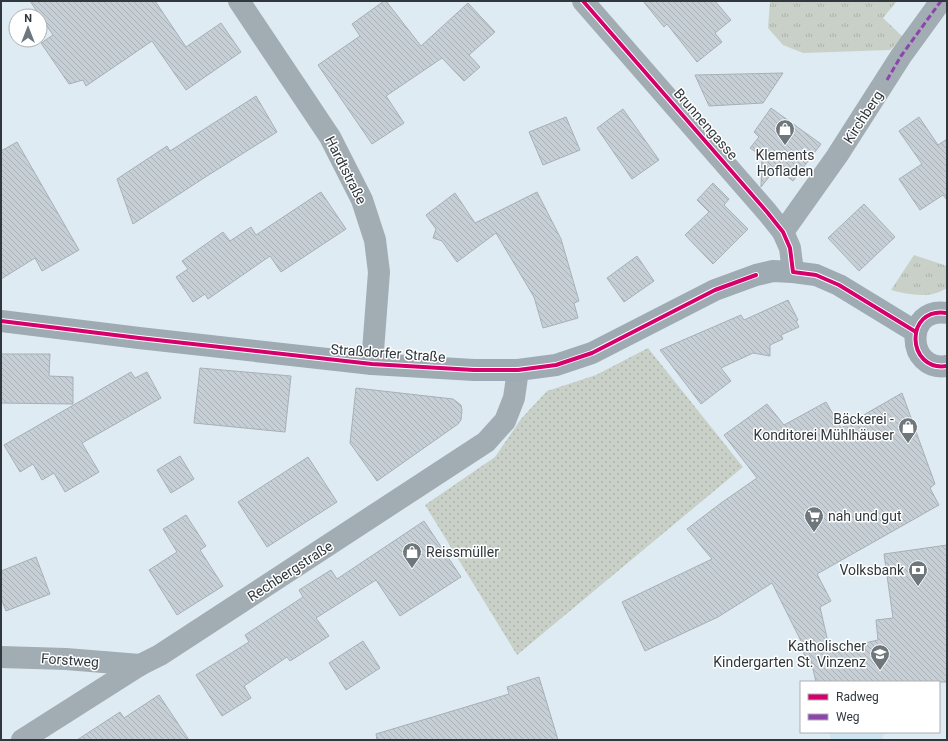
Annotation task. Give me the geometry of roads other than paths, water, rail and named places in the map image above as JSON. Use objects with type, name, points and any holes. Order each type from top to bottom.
[{"type":"street","name":"Hardtstraße","points":[[239,1],[330,138],[362,200],[375,240],[379,272],[372,364]]},
{"type":"street","name":"Brunnengasse","points":[[583,1],[783,232],[790,248],[793,272]]},
{"type":"street","name":"Kirchberg","points":[[783,232],[837,156],[901,56],[941,1]]},
{"type":"street","name":"Straßdorfer Straße","points":[[1,321],[372,364],[474,370],[518,370],[556,365],[592,353],[715,290],[734,282],[773,271],[793,272],[816,276],[839,285],[916,332]]},
{"type":"street","points":[[947,313],[931,314],[922,321],[916,332],[916,345],[922,357],[934,365],[947,366]]},
{"type":"street","name":"Rechbergstraße","points":[[22,740],[160,655],[486,442],[505,421],[514,398],[518,370]]},
{"type":"street","name":"Forstweg","points":[[1,657],[66,659],[140,666]]},
{"type":"place","name":"Klements Hofladen","points":[[785,146]]},
{"type":"place","name":"Bäckerei - Konditorei Mühlhäuser","points":[[908,444]]},
{"type":"place","name":"nah und gut","points":[[814,533]]},
{"type":"place","name":"Reissmüller","points":[[412,569]]},
{"type":"place","name":"Volksbank","points":[[918,587]]},
{"type":"place","name":"Katholischer Kindergarten St. Vinzenz","points":[[880,671]]}]
